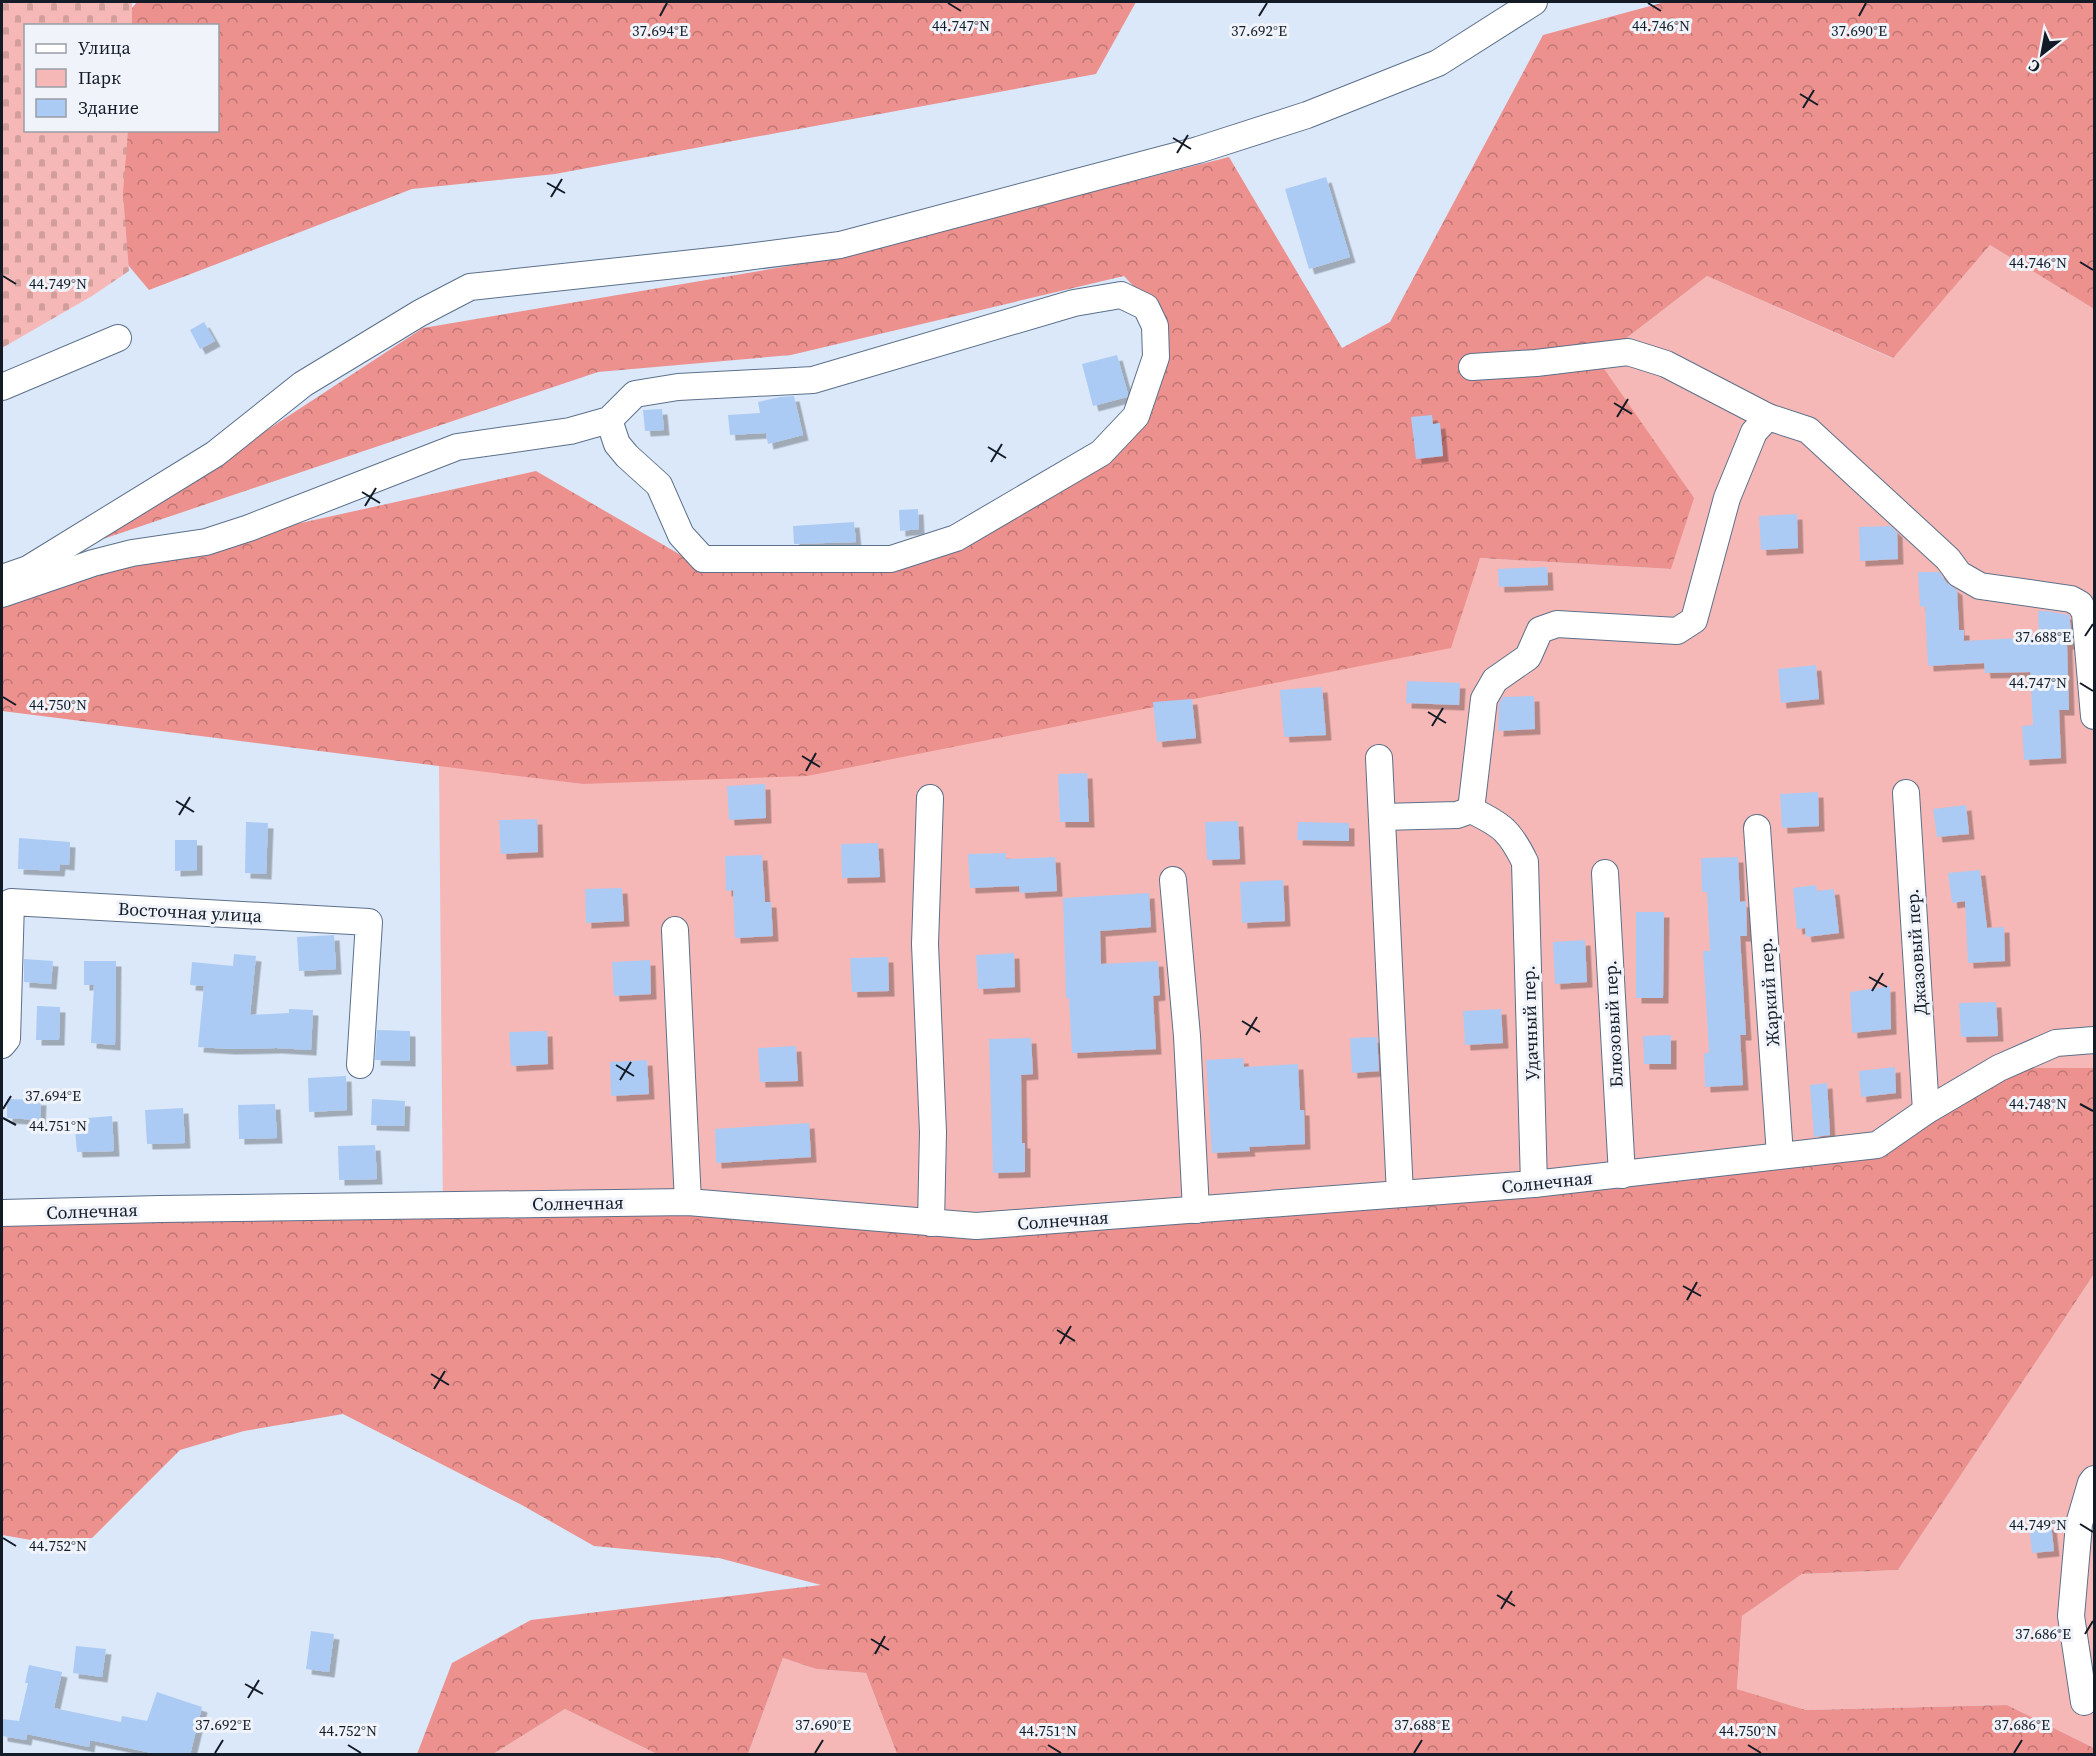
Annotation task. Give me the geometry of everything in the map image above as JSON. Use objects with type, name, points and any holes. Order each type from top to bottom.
[{"type":"street","points":[[2,578],[28,569],[215,454],[303,384],[420,313],[470,287],[840,245],[1198,150],[1307,115],[1438,63],[1534,2]]},
{"type":"street","points":[[2,594],[93,563],[132,553],[206,542],[249,528],[457,447],[570,431],[609,420],[635,394],[678,387],[813,380],[1074,303],[1121,295],[1146,307],[1155,326],[1156,357],[1137,416],[1101,453],[956,538],[891,559],[703,559],[681,535],[659,485],[617,444],[609,420]]},
{"type":"street","points":[[2,387],[118,338]]},
{"type":"street","points":[[1472,367],[1536,363],[1628,352],[1666,364],[1768,417],[1808,430],[1948,559],[1959,574],[1980,586],[2071,599],[2080,604],[2085,613],[2094,717]]},
{"type":"street","points":[[1382,817],[1456,815],[1471,810],[1484,699],[1495,680],[1528,657],[1540,630],[1557,624],[1677,631],[1694,620],[1727,498],[1754,432],[1768,417]]},
{"type":"street","points":[[1379,758],[1400,1194]]},
{"type":"street","name":"Джазовый пер.","points":[[1906,793],[1926,1111]]},
{"type":"street","points":[[930,798],[925,944],[933,1132],[932,1223]]},
{"type":"street","name":"Удачный пер.","points":[[1471,810],[1493,821],[1514,839],[1525,862],[1534,1184]]},
{"type":"street","name":"Жаркий пер.","points":[[1757,828],[1780,1155]]},
{"type":"street","name":"Блюзовый пер.","points":[[1605,873],[1622,1175]]},
{"type":"street","points":[[1173,880],[1187,1036],[1196,1210]]},
{"type":"street","name":"Восточная улица","points":[[2,1045],[7,1039],[11,902],[369,922],[360,1065]]},
{"type":"street","points":[[675,930],[688,1202]]},
{"type":"street","name":"Солнечная","points":[[2,1214],[160,1209],[688,1202],[976,1226],[1534,1184],[1877,1145],[1926,1111],[1999,1068],[2056,1043],[2094,1040]]},
{"type":"street","points":[[2084,1702],[2072,1616],[2079,1524],[2094,1479]]},
{"type":"green space","points":[[2,2],[132,2],[132,24],[24,24],[24,132],[128,132],[123,193],[129,271],[92,296],[2,348]]},
{"type":"green space","points":[[137,2],[1136,2],[1096,74],[555,174],[412,189],[149,290],[72,198],[65,132],[219,132],[219,24],[119,24]]},
{"type":"green space","points":[[1665,2],[2094,2],[2094,309],[1990,245],[1893,358],[1707,276],[1598,360],[1694,498],[1671,569],[1480,558],[1451,648],[807,776],[582,784],[2,711],[2,589],[536,471],[705,569],[956,545],[1125,422],[1164,319],[1124,276],[791,355],[598,372],[97,541],[423,328],[818,261],[1229,157],[1342,348],[1390,322],[1543,35]]},
{"type":"green space","points":[[1990,245],[2094,309],[2094,1068],[1999,1068],[1874,1158],[976,1226],[443,1216],[439,765],[582,784],[1479,558],[1671,569],[1598,360],[1707,276],[1892,358]]},
{"type":"green space","points":[[1999,1068],[2094,1068],[2094,1274],[1898,1570],[1802,1574],[1742,1616],[1737,1689],[1806,1710],[2007,1705],[2094,1748],[2094,1754],[897,1754],[866,1673],[816,1669],[783,1658],[748,1754],[657,1754],[565,1709],[493,1754],[417,1754],[452,1663],[531,1620],[821,1585],[719,1558],[594,1546],[520,1504],[343,1414],[244,1431],[180,1450],[92,1538],[31,1540],[2,1535],[2,1217],[528,1207],[976,1226],[1874,1158]]},
{"type":"green space","points":[[2094,1274],[2094,1748],[2007,1705],[1806,1710],[1737,1689],[1742,1616],[1802,1574],[1898,1570]]},
{"type":"green space","points":[[783,1658],[816,1669],[866,1673],[897,1754],[748,1754]]},
{"type":"green space","points":[[565,1709],[657,1754],[493,1754]]},
{"type":"building","points":[[1326,177],[1350,257],[1309,269],[1285,189]]},
{"type":"building","points":[[204,322],[215,341],[200,349],[190,330]]},
{"type":"building","points":[[1117,355],[1127,397],[1093,406],[1082,364]]},
{"type":"building","points":[[794,396],[803,435],[768,444],[766,433],[730,435],[728,415],[760,413],[758,402]]},
{"type":"building","points":[[662,409],[664,430],[645,431],[643,410]]},
{"type":"building","points":[[1432,415],[1433,424],[1440,423],[1443,456],[1416,459],[1411,417]]},
{"type":"building","points":[[918,509],[919,529],[900,531],[899,510]]},
{"type":"building","points":[[1797,514],[1798,548],[1761,550],[1759,516]]},
{"type":"building","points":[[854,522],[856,542],[794,544],[793,526]]},
{"type":"building","points":[[1890,526],[1897,532],[1898,559],[1860,561],[1859,527]]},
{"type":"building","points":[[1547,567],[1548,585],[1499,587],[1498,569]]},
{"type":"building","points":[[1918,572],[1939,572],[1947,583],[1957,590],[1959,630],[1964,630],[1964,641],[2039,637],[2038,611],[2069,615],[2073,644],[2067,644],[2069,710],[2059,710],[2061,758],[2024,760],[2022,726],[2033,725],[2030,672],[1985,673],[1984,663],[1928,666],[1925,606],[1920,607]]},
{"type":"building","points":[[1816,665],[1819,699],[1781,703],[1778,669]]},
{"type":"building","points":[[1407,681],[1460,683],[1459,705],[1406,703]]},
{"type":"building","points":[[1322,687],[1326,735],[1284,737],[1280,690]]},
{"type":"building","points":[[1534,696],[1535,729],[1498,731],[1499,704],[1503,697]]},
{"type":"building","points":[[1192,699],[1196,738],[1157,742],[1153,702]]},
{"type":"building","points":[[1087,773],[1089,822],[1060,822],[1058,774]]},
{"type":"building","points":[[765,784],[766,818],[729,820],[727,786]]},
{"type":"building","points":[[1818,792],[1819,826],[1782,828],[1780,794]]},
{"type":"building","points":[[1966,805],[1969,834],[1937,837],[1933,809]]},
{"type":"building","points":[[537,819],[538,852],[501,854],[499,820]]},
{"type":"building","points":[[1238,821],[1240,859],[1207,860],[1205,822]]},
{"type":"building","points":[[246,822],[268,823],[266,874],[245,873]]},
{"type":"building","points":[[1298,822],[1349,823],[1349,841],[1297,840]]},
{"type":"building","points":[[19,838],[70,842],[69,865],[60,864],[59,871],[18,869]]},
{"type":"building","points":[[175,840],[197,840],[197,870],[175,871]]},
{"type":"building","points":[[878,843],[880,877],[842,878],[841,844]]},
{"type":"building","points":[[1006,853],[1006,859],[1055,857],[1057,891],[1020,893],[1019,886],[970,888],[968,854]]},
{"type":"building","points":[[762,855],[765,902],[771,902],[773,936],[735,938],[733,890],[726,891],[725,856]]},
{"type":"building","points":[[1738,857],[1740,902],[1746,901],[1747,936],[1740,936],[1746,1035],[1740,1035],[1743,1085],[1705,1087],[1704,1053],[1709,1053],[1703,951],[1710,951],[1707,892],[1702,892],[1701,858]]},
{"type":"building","points":[[1980,870],[1987,928],[2004,927],[2005,961],[1968,963],[1965,901],[1952,903],[1948,873]]},
{"type":"building","points":[[1283,880],[1285,921],[1242,923],[1240,882]]},
{"type":"building","points":[[1816,885],[1817,891],[1834,889],[1839,933],[1806,937],[1805,928],[1797,929],[1793,888]]},
{"type":"building","points":[[622,888],[624,921],[586,923],[585,889]]},
{"type":"building","points":[[1149,893],[1151,927],[1100,931],[1101,964],[1158,961],[1160,995],[1153,996],[1156,1049],[1072,1053],[1069,998],[1066,998],[1063,898]]},
{"type":"building","points":[[1636,912],[1664,912],[1663,998],[1636,998]]},
{"type":"building","points":[[334,935],[336,969],[299,971],[297,937]]},
{"type":"building","points":[[1585,940],[1587,982],[1555,984],[1553,942]]},
{"type":"building","points":[[1014,953],[1015,987],[978,989],[976,955]]},
{"type":"building","points":[[234,954],[256,956],[250,1015],[289,1013],[289,1009],[313,1010],[311,1050],[198,1047],[204,986],[190,985],[192,962],[233,966]]},
{"type":"building","points":[[888,957],[889,991],[852,992],[850,958]]},
{"type":"building","points":[[24,959],[53,961],[51,984],[24,982]]},
{"type":"building","points":[[650,960],[651,994],[614,996],[612,962]]},
{"type":"building","points":[[84,961],[116,961],[115,1045],[91,1043],[94,985],[84,985]]},
{"type":"building","points":[[1890,986],[1891,1029],[1852,1033],[1850,992]]},
{"type":"building","points":[[1996,1002],[1998,1036],[1961,1037],[1959,1003]]},
{"type":"building","points":[[37,1006],[60,1007],[59,1040],[36,1040]]},
{"type":"building","points":[[1501,1009],[1503,1043],[1465,1045],[1463,1011]]},
{"type":"building","points":[[377,1030],[410,1031],[410,1061],[375,1060]]},
{"type":"building","points":[[547,1031],[548,1064],[511,1066],[509,1032]]},
{"type":"building","points":[[1671,1035],[1671,1064],[1644,1064],[1643,1036]]},
{"type":"building","points":[[1377,1037],[1379,1071],[1352,1073],[1350,1038]]},
{"type":"building","points":[[1031,1038],[1033,1074],[1021,1075],[1022,1143],[1025,1143],[1025,1172],[993,1173],[989,1039]]},
{"type":"building","points":[[796,1046],[798,1081],[760,1082],[758,1048]]},
{"type":"building","points":[[1243,1058],[1244,1067],[1298,1064],[1300,1110],[1304,1110],[1305,1144],[1249,1147],[1250,1151],[1212,1153],[1206,1060]]},
{"type":"building","points":[[647,1060],[649,1094],[611,1096],[610,1062]]},
{"type":"building","points":[[1895,1067],[1896,1093],[1861,1097],[1859,1071]]},
{"type":"building","points":[[346,1076],[347,1110],[309,1112],[308,1078]]},
{"type":"building","points":[[1827,1083],[1830,1135],[1814,1137],[1810,1085]]},
{"type":"building","points":[[7,1099],[41,1100],[40,1120],[7,1118]]},
{"type":"building","points":[[372,1099],[405,1101],[404,1126],[371,1125]]},
{"type":"building","points":[[275,1104],[277,1138],[239,1139],[238,1105]]},
{"type":"building","points":[[183,1108],[185,1143],[147,1144],[145,1110]]},
{"type":"building","points":[[112,1116],[114,1151],[77,1152],[75,1130],[86,1130],[87,1118]]},
{"type":"building","points":[[809,1123],[811,1157],[716,1163],[715,1129]]},
{"type":"building","points":[[375,1145],[377,1179],[339,1180],[338,1146]]},
{"type":"building","points":[[2051,1524],[2054,1551],[2032,1553],[2029,1526]]},
{"type":"building","points":[[311,1631],[334,1634],[329,1672],[306,1669]]},
{"type":"building","points":[[76,1646],[106,1649],[102,1677],[73,1673]]},
{"type":"building","points":[[29,1665],[62,1672],[54,1708],[121,1722],[122,1716],[147,1721],[157,1692],[202,1707],[190,1755],[161,1755],[90,1740],[89,1747],[27,1734],[26,1740],[2,1736],[2,1719],[19,1721],[28,1683],[25,1683]]}]
